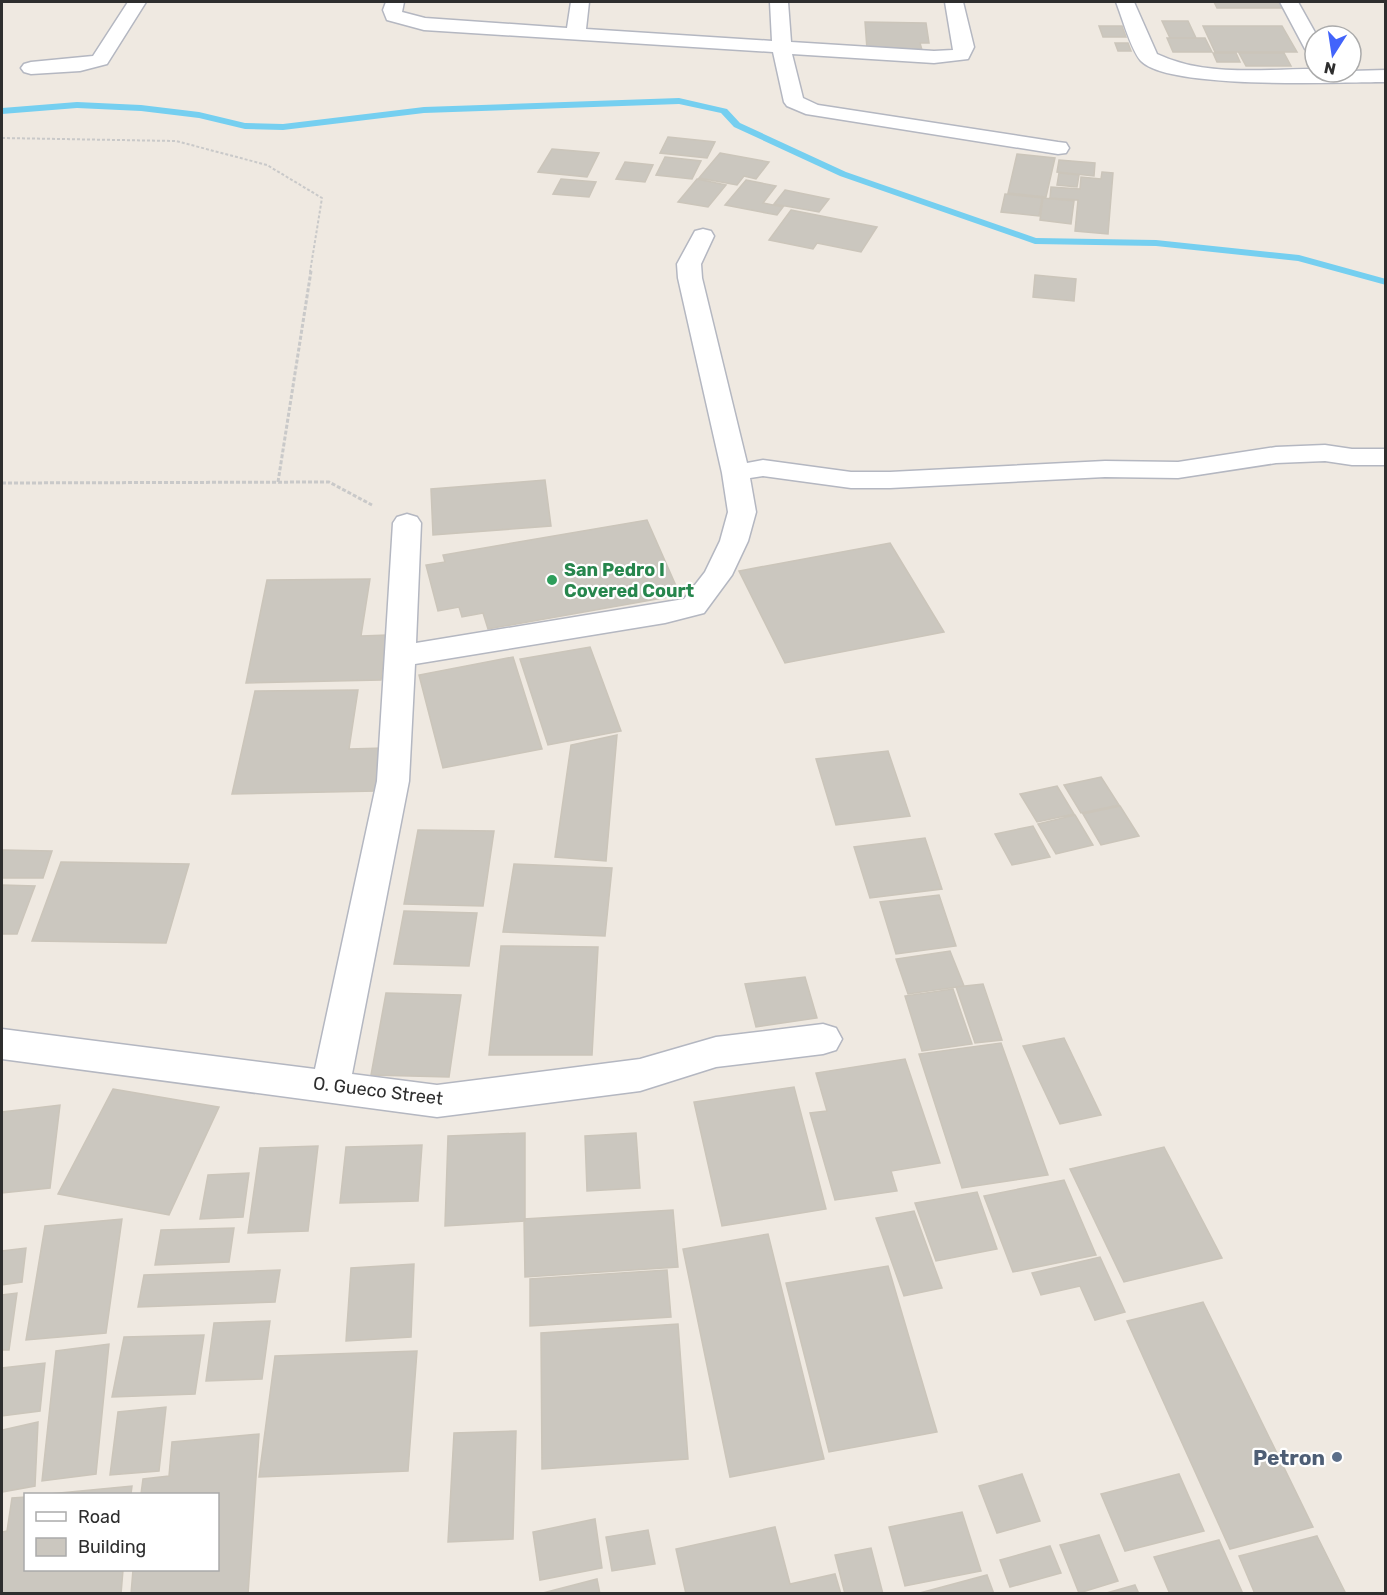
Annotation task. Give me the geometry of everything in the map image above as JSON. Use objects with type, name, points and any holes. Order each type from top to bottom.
[{"type":"street","points":[[31,68],[66,67],[100,60],[137,2]]},
{"type":"street","points":[[395,2],[392,10],[394,16],[424,24],[912,56],[961,55],[964,47],[954,2]]},
{"type":"street","points":[[576,35],[580,2]]},
{"type":"street","points":[[779,2],[781,47],[788,88],[794,102],[813,110],[1058,148]]},
{"type":"street","points":[[1125,2],[1149,58],[1168,67],[1200,74],[1303,75]]},
{"type":"street","points":[[1290,2],[1303,27]]},
{"type":"street","points":[[1363,76],[1386,76]]},
{"type":"street","points":[[399,656],[665,613],[694,606],[718,575],[734,541],[742,512],[736,474],[690,278],[689,264],[703,237]]},
{"type":"street","points":[[736,474],[764,468],[851,480],[890,480],[1105,469],[1178,470],[1276,455],[1325,453],[1352,457],[1386,457]]},
{"type":"street","points":[[331,1086],[393,781],[407,523]]},
{"type":"street","name":"O. Gueco Street","points":[[2,1044],[437,1101],[640,1074],[716,1052],[823,1039]]},
{"type":"path","points":[[2,138],[176,141],[267,165],[322,198],[278,482]]},
{"type":"path","points":[[2,483],[329,482],[407,523]]},
{"type":"building","points":[[1214,2],[1286,2],[1289,8],[1217,8]]},
{"type":"building","points":[[1162,21],[1188,21],[1196,38],[1170,38]]},
{"type":"building","points":[[865,22],[926,23],[929,43],[920,43],[922,50],[867,49]]},
{"type":"building","points":[[1099,26],[1122,26],[1126,37],[1103,37]]},
{"type":"building","points":[[1203,26],[1282,26],[1297,52],[1215,52]]},
{"type":"building","points":[[1167,38],[1205,38],[1212,52],[1173,52]]},
{"type":"building","points":[[1115,43],[1128,43],[1131,51],[1118,51]]},
{"type":"building","points":[[1213,53],[1236,53],[1240,62],[1217,62]]},
{"type":"building","points":[[1239,53],[1284,53],[1291,66],[1246,66]]},
{"type":"building","points":[[668,137],[715,142],[707,158],[660,153]]},
{"type":"building","points":[[552,149],[599,153],[587,177],[538,172]]},
{"type":"building","points":[[720,153],[769,162],[756,179],[744,176],[737,185],[699,178]]},
{"type":"building","points":[[1017,154],[1055,158],[1046,197],[1008,193]]},
{"type":"building","points":[[665,157],[701,161],[692,179],[656,175]]},
{"type":"building","points":[[1059,160],[1095,163],[1094,176],[1057,172]]},
{"type":"building","points":[[625,162],[653,165],[645,182],[616,179]]},
{"type":"building","points":[[1102,172],[1113,173],[1108,234],[1075,231],[1078,200],[1050,198],[1051,187],[1080,189],[1081,177],[1101,179]]},
{"type":"building","points":[[1059,173],[1079,175],[1077,187],[1057,185]]},
{"type":"building","points":[[561,179],[596,182],[589,197],[553,194]]},
{"type":"building","points":[[697,179],[726,185],[708,207],[678,202]]},
{"type":"building","points":[[746,180],[776,186],[763,203],[783,207],[777,215],[725,205]]},
{"type":"building","points":[[785,190],[829,199],[819,212],[774,204]]},
{"type":"building","points":[[1005,194],[1042,198],[1039,216],[1001,212]]},
{"type":"building","points":[[1043,198],[1074,201],[1071,224],[1040,220]]},
{"type":"building","points":[[791,210],[877,227],[861,252],[817,243],[813,249],[769,240]]},
{"type":"building","points":[[1035,275],[1076,279],[1074,301],[1033,297]]},
{"type":"building","points":[[545,480],[551,526],[433,535],[431,489]]},
{"type":"building","name":"San Pedro I Covered Court","points":[[647,520],[680,595],[488,629],[483,613],[462,617],[459,607],[438,611],[426,565],[445,562],[443,555]]},
{"type":"building","points":[[890,543],[944,632],[785,663],[739,571]]},
{"type":"building","points":[[370,579],[361,636],[387,635],[381,680],[246,683],[267,580]]},
{"type":"building","points":[[590,647],[621,731],[548,745],[520,659]]},
{"type":"building","points":[[513,657],[542,749],[443,768],[419,675]]},
{"type":"building","points":[[358,690],[349,749],[383,748],[377,791],[232,794],[255,691]]},
{"type":"building","points":[[617,735],[606,861],[555,857],[571,745]]},
{"type":"building","points":[[888,751],[910,816],[836,825],[816,759]]},
{"type":"building","points":[[1101,777],[1119,805],[1081,813],[1064,785]]},
{"type":"building","points":[[1057,786],[1074,814],[1037,822],[1020,794]]},
{"type":"building","points":[[1120,806],[1139,836],[1101,845],[1083,814]]},
{"type":"building","points":[[1075,815],[1093,845],[1056,854],[1038,824]]},
{"type":"building","points":[[1033,826],[1050,857],[1012,865],[995,834]]},
{"type":"building","points":[[418,830],[494,831],[483,906],[404,904]]},
{"type":"building","points":[[925,838],[942,889],[870,898],[854,847]]},
{"type":"building","points":[[3,850],[52,851],[43,878],[2,878]]},
{"type":"building","points":[[61,862],[189,864],[166,943],[32,941]]},
{"type":"building","points":[[514,864],[612,868],[605,936],[503,932]]},
{"type":"building","points":[[2,885],[35,886],[17,934],[2,934]]},
{"type":"building","points":[[939,895],[956,946],[896,954],[880,902]]},
{"type":"building","points":[[404,911],[477,913],[469,966],[394,964]]},
{"type":"building","points":[[501,946],[598,947],[592,1055],[489,1055]]},
{"type":"building","points":[[950,951],[964,986],[908,994],[896,959]]},
{"type":"building","points":[[805,977],[817,1018],[756,1027],[745,984]]},
{"type":"building","points":[[983,984],[1002,1040],[975,1043],[956,987]]},
{"type":"building","points":[[953,989],[972,1044],[922,1051],[905,996]]},
{"type":"building","points":[[386,993],[461,995],[449,1077],[371,1075]]},
{"type":"building","points":[[1064,1038],[1101,1115],[1060,1124],[1023,1046]]},
{"type":"building","points":[[1001,1043],[1048,1175],[962,1188],[919,1054]]},
{"type":"building","points":[[905,1059],[940,1163],[891,1171],[897,1191],[835,1200],[810,1113],[827,1111],[816,1073]]},
{"type":"building","points":[[794,1087],[826,1209],[722,1226],[694,1102]]},
{"type":"building","points":[[113,1089],[219,1107],[169,1215],[58,1194]]},
{"type":"building","points":[[60,1105],[50,1188],[2,1193],[2,1112]]},
{"type":"building","points":[[525,1133],[525,1221],[445,1226],[448,1136]]},
{"type":"building","points":[[636,1133],[640,1188],[587,1191],[585,1136]]},
{"type":"building","points":[[422,1145],[418,1201],[340,1203],[346,1147]]},
{"type":"building","points":[[318,1146],[308,1231],[248,1233],[260,1148]]},
{"type":"building","points":[[1164,1147],[1222,1258],[1124,1282],[1070,1169]]},
{"type":"building","points":[[249,1173],[243,1217],[200,1219],[208,1175]]},
{"type":"building","points":[[1064,1180],[1096,1255],[1013,1272],[984,1196]]},
{"type":"building","points":[[977,1192],[997,1249],[936,1261],[915,1203]]},
{"type":"building","points":[[673,1210],[678,1267],[525,1277],[524,1219]]},
{"type":"building","points":[[914,1211],[942,1288],[904,1296],[876,1218]]},
{"type":"building","points":[[122,1219],[106,1333],[26,1340],[45,1226]]},
{"type":"building","points":[[234,1228],[229,1262],[155,1265],[161,1230]]},
{"type":"building","points":[[768,1234],[824,1459],[730,1477],[683,1249]]},
{"type":"building","points":[[26,1248],[22,1282],[2,1285],[2,1251]]},
{"type":"building","points":[[1100,1257],[1125,1312],[1095,1320],[1080,1286],[1041,1295],[1032,1273]]},
{"type":"building","points":[[414,1264],[411,1337],[346,1341],[351,1268]]},
{"type":"building","points":[[888,1266],[937,1432],[829,1452],[786,1283]]},
{"type":"building","points":[[280,1270],[275,1302],[138,1307],[144,1275]]},
{"type":"building","points":[[667,1270],[671,1317],[530,1326],[530,1279]]},
{"type":"building","points":[[17,1293],[9,1350],[2,1350],[2,1295]]},
{"type":"building","points":[[1203,1302],[1313,1527],[1230,1549],[1127,1321]]},
{"type":"building","points":[[270,1321],[262,1379],[206,1381],[214,1323]]},
{"type":"building","points":[[678,1324],[688,1459],[542,1469],[541,1333]]},
{"type":"building","points":[[204,1335],[195,1394],[112,1397],[124,1337]]},
{"type":"building","points":[[109,1344],[96,1474],[42,1481],[56,1351]]},
{"type":"building","points":[[417,1351],[408,1471],[259,1477],[275,1356]]},
{"type":"building","points":[[45,1363],[40,1411],[2,1416],[2,1368]]},
{"type":"building","points":[[166,1407],[159,1471],[110,1475],[118,1412]]},
{"type":"building","points":[[38,1422],[35,1486],[2,1492],[2,1430]]},
{"type":"building","points":[[516,1431],[513,1539],[448,1542],[454,1433]]},
{"type":"building","points":[[259,1434],[248,1594],[131,1594],[133,1571],[219,1571],[219,1493],[141,1493],[143,1479],[169,1476],[172,1442]]},
{"type":"building","points":[[1022,1474],[1040,1521],[997,1533],[979,1486]]},
{"type":"building","points":[[1179,1474],[1204,1531],[1125,1551],[1101,1494]]},
{"type":"building","points":[[132,1486],[131,1493],[59,1493]]},
{"type":"building","points":[[24,1497],[24,1571],[123,1571],[121,1594],[2,1594],[2,1532],[7,1531],[12,1498]]},
{"type":"building","points":[[962,1512],[981,1571],[905,1586],[889,1527]]},
{"type":"building","points":[[595,1519],[602,1568],[540,1580],[533,1532]]},
{"type":"building","points":[[775,1527],[790,1584],[835,1574],[841,1594],[686,1594],[676,1549]]},
{"type":"building","points":[[648,1530],[655,1564],[612,1571],[606,1537]]},
{"type":"building","points":[[1099,1535],[1118,1581],[1079,1593],[1060,1545]]},
{"type":"building","points":[[1317,1536],[1346,1594],[1255,1594],[1239,1556]]},
{"type":"building","points":[[1219,1540],[1243,1594],[1170,1594],[1154,1557]]},
{"type":"building","points":[[1050,1546],[1061,1573],[1010,1587],[1000,1560]]},
{"type":"building","points":[[871,1548],[883,1594],[845,1594],[835,1555]]},
{"type":"building","points":[[987,1575],[994,1594],[916,1594]]},
{"type":"building","points":[[597,1579],[600,1594],[539,1594]]},
{"type":"building","points":[[1135,1585],[1139,1594],[1103,1594]]},
{"type":"waterway","points":[[2,111],[77,105],[141,108],[199,115],[245,126],[283,127],[424,110],[679,101],[724,111],[737,125],[843,174],[1035,241],[1156,243],[1299,258],[1386,282]]},
{"type":"place","name":"San Pedro I Covered Court","points":[[552,580]]},
{"type":"place","name":"Petron","points":[[1337,1457]]}]
